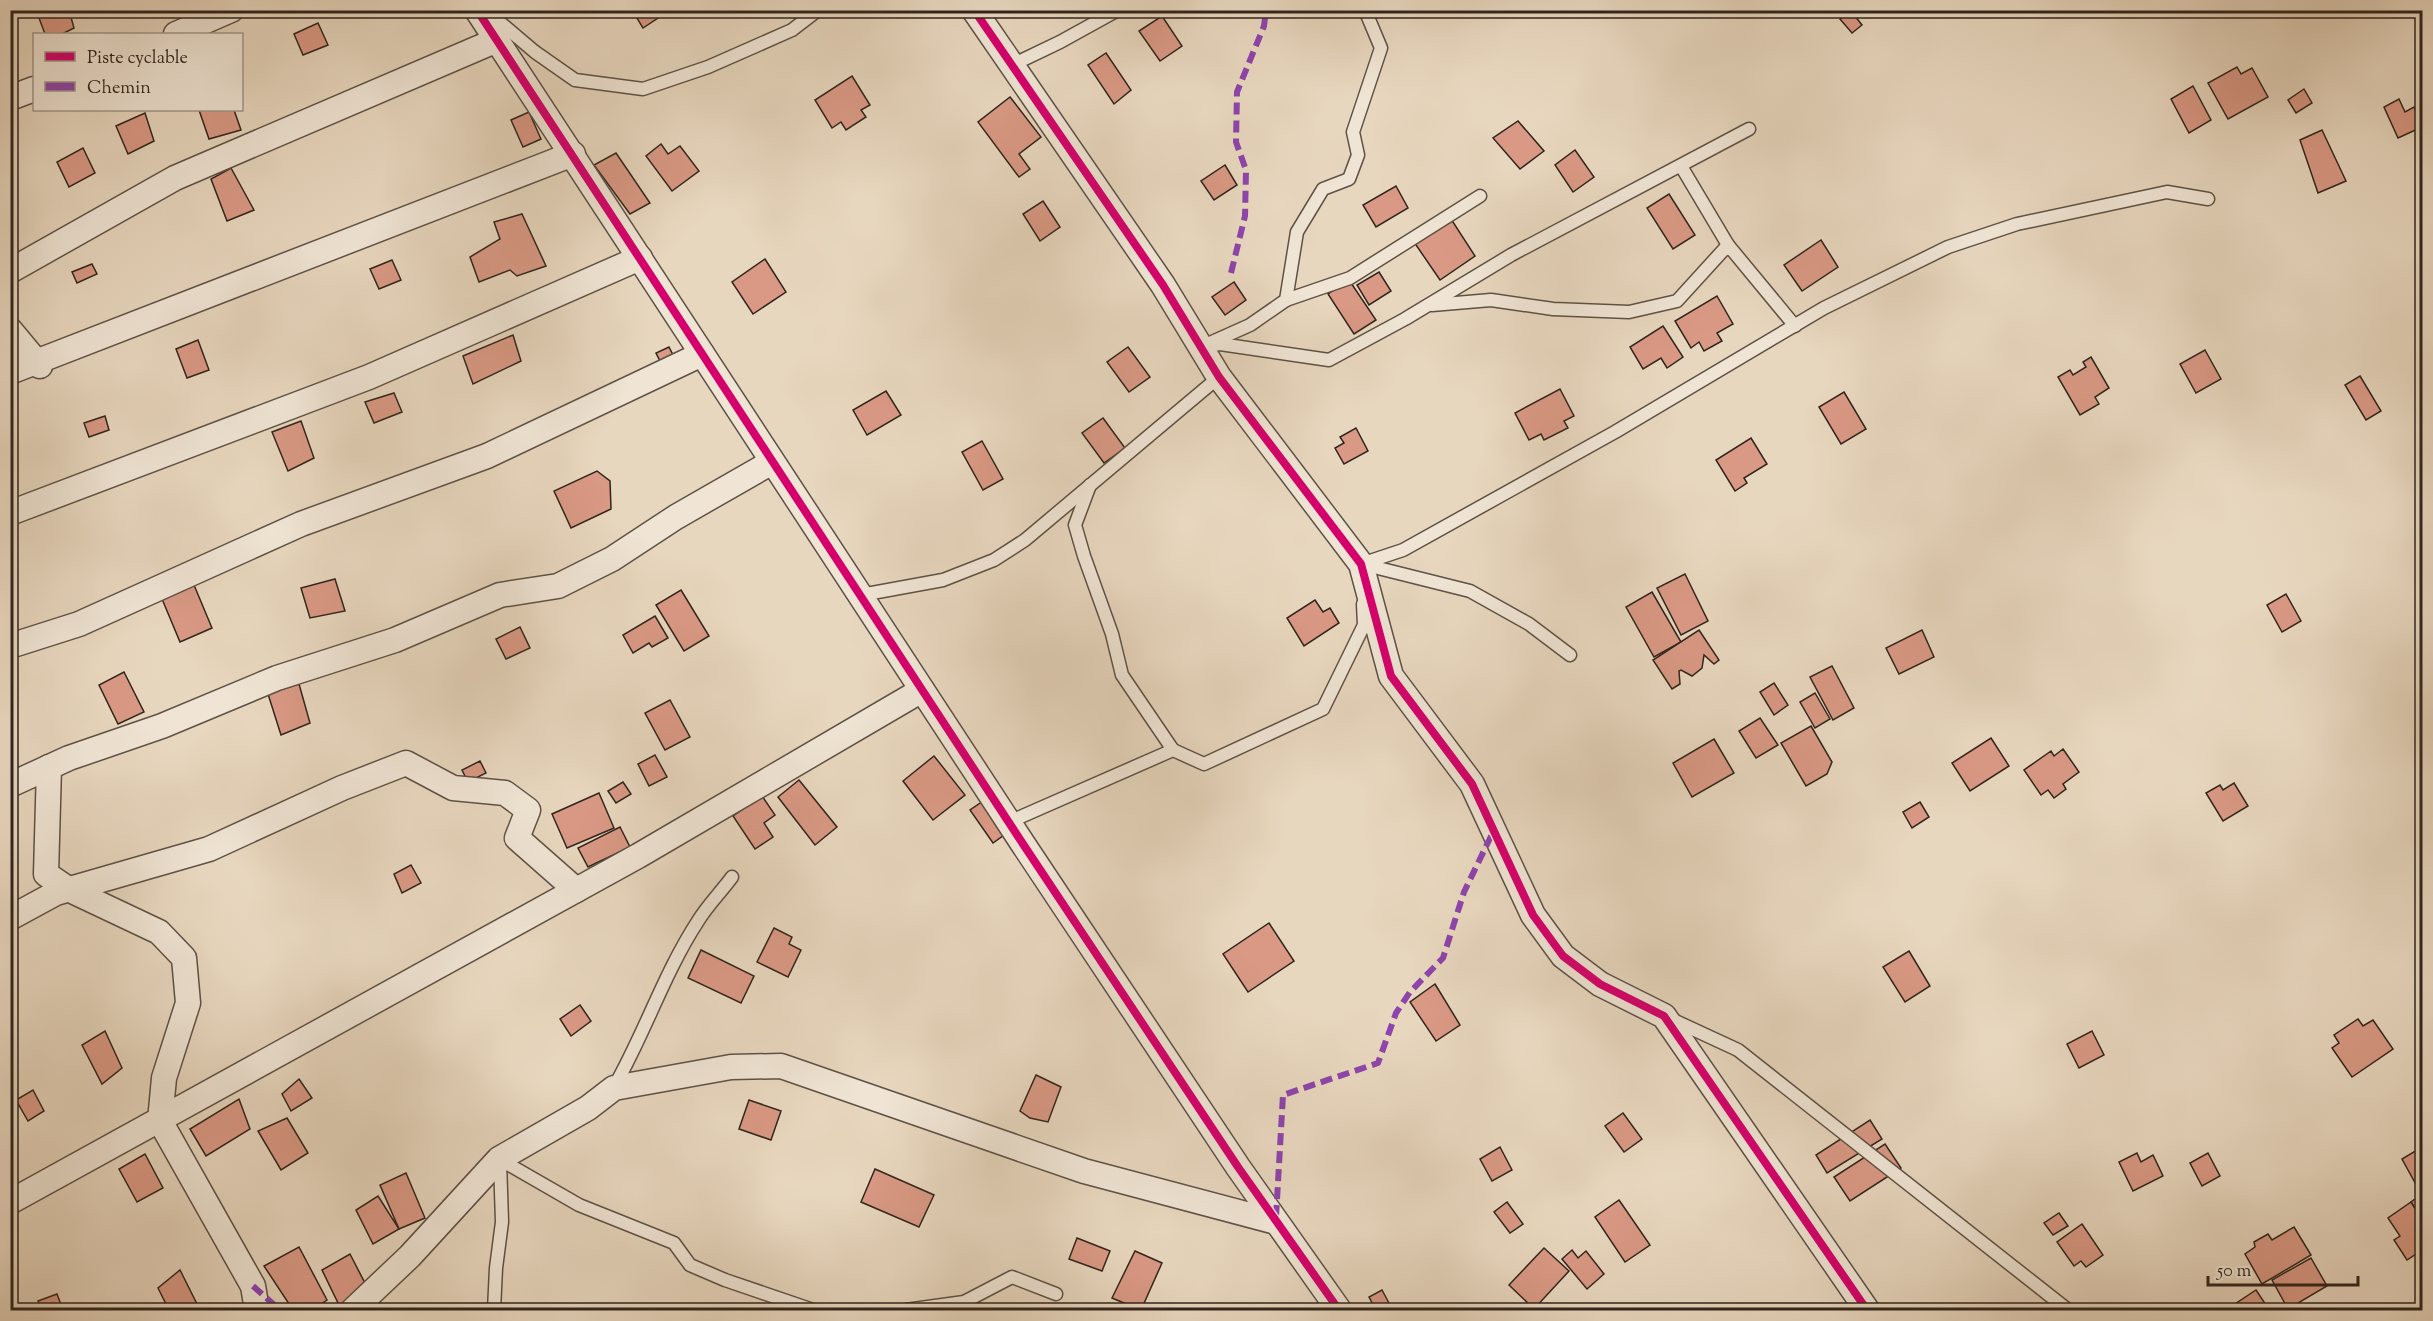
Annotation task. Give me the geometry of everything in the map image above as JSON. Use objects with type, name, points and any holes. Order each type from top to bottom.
[{"type":"street","points":[[178,33],[231,10]]},
{"type":"street","points":[[477,10],[1009,822],[1331,1305]]},
{"type":"street","points":[[974,10],[1163,285],[1219,377],[1361,564],[1391,676],[1472,784],[1533,915],[1563,956],[1600,984],[1664,1016],[1867,1311]]},
{"type":"street","points":[[10,271],[175,178],[497,40]]},
{"type":"street","points":[[10,98],[33,89]]},
{"type":"street","points":[[10,372],[39,364],[573,154]]},
{"type":"street","points":[[10,513],[369,377],[640,258]]},
{"type":"street","points":[[10,330],[39,364]]},
{"type":"street","points":[[10,646],[79,624],[301,524],[487,456],[702,354]]},
{"type":"street","points":[[10,785],[69,758],[162,726],[277,678],[395,640],[500,596],[558,586],[612,559],[676,518],[772,462]]},
{"type":"street","points":[[10,1202],[576,890],[922,690]]},
{"type":"street","points":[[10,918],[56,893],[209,849],[342,788],[406,763],[453,788],[505,793],[528,810],[517,838],[576,890]]},
{"type":"street","points":[[49,767],[46,874],[68,889],[159,933],[184,958],[188,1003],[164,1078],[160,1121],[253,1286],[256,1311]]},
{"type":"street","points":[[353,1311],[410,1256],[500,1159],[588,1108],[614,1088],[731,1067],[781,1066],[1084,1171],[1276,1222]]},
{"type":"lane","points":[[486,10],[535,52],[575,80],[643,89],[708,67],[792,30],[818,10]]},
{"type":"lane","points":[[1012,65],[1118,10]]},
{"type":"lane","points":[[1286,300],[1297,232],[1323,189],[1349,179],[1358,155],[1353,132],[1381,48],[1365,10]]},
{"type":"lane","points":[[1199,347],[1220,344],[1329,360],[1428,305],[1511,255],[1749,129]]},
{"type":"lane","points":[[1681,166],[1728,244],[1795,326]]},
{"type":"lane","points":[[1361,564],[1403,550],[1615,432],[1824,309],[1948,247],[2017,224],[2167,192],[2208,199]]},
{"type":"lane","points":[[1199,347],[1250,325],[1286,300],[1350,278],[1480,196]]},
{"type":"lane","points":[[1428,305],[1491,300],[1553,309],[1629,312],[1677,301],[1728,244]]},
{"type":"lane","points":[[861,596],[943,580],[994,560],[1025,540],[1219,377]]},
{"type":"lane","points":[[1090,484],[1075,525],[1112,634],[1122,675],[1173,750],[1204,764],[1323,709],[1364,625],[1361,564]]},
{"type":"lane","points":[[1361,564],[1470,591],[1529,624],[1570,656]]},
{"type":"lane","points":[[1009,822],[1173,750]]},
{"type":"lane","points":[[614,1088],[633,1055],[667,978],[698,921],[732,877]]},
{"type":"lane","points":[[1664,1016],[1738,1050],[2068,1311]]},
{"type":"lane","points":[[494,1311],[496,1268],[502,1222],[500,1159]]},
{"type":"lane","points":[[500,1159],[579,1205],[674,1243],[690,1265],[813,1311]]},
{"type":"lane","points":[[906,1311],[964,1302],[1012,1277],[1056,1294]]},
{"type":"building","points":[[36,10],[69,10],[74,28],[64,33],[45,33]]},
{"type":"building","points":[[632,10],[667,10],[667,12],[643,28]]},
{"type":"building","points":[[1850,10],[1862,25],[1852,33],[1840,19]]},
{"type":"building","points":[[1162,16],[1182,46],[1160,61],[1139,31]]},
{"type":"building","points":[[318,23],[328,45],[303,55],[294,34]]},
{"type":"building","points":[[1106,53],[1131,90],[1114,104],[1088,65]]},
{"type":"building","points":[[2237,67],[2241,74],[2252,68],[2268,97],[2228,119],[2208,83]]},
{"type":"building","points":[[852,76],[870,105],[861,110],[866,117],[846,130],[841,122],[832,128],[815,100]]},
{"type":"building","points":[[2193,86],[2211,120],[2189,133],[2171,99]]},
{"type":"building","points":[[2304,89],[2312,103],[2296,113],[2288,100]]},
{"type":"building","points":[[1010,97],[1041,137],[1019,154],[1030,169],[1019,177],[978,122]]},
{"type":"building","points":[[2399,99],[2405,112],[2414,107],[2422,127],[2398,138],[2384,107]]},
{"type":"building","points":[[199,111],[234,111],[241,130],[209,139]]},
{"type":"building","points":[[529,112],[541,139],[523,147],[511,120]]},
{"type":"building","points":[[145,113],[154,141],[128,154],[116,126]]},
{"type":"building","points":[[1518,121],[1544,151],[1520,169],[1493,138]]},
{"type":"building","points":[[2322,130],[2346,181],[2318,193],[2300,140]]},
{"type":"building","points":[[661,144],[668,154],[680,146],[699,171],[672,191],[646,156]]},
{"type":"building","points":[[83,148],[95,173],[69,187],[57,162]]},
{"type":"building","points":[[1575,150],[1594,177],[1573,192],[1555,165]]},
{"type":"building","points":[[616,153],[650,203],[630,214],[594,165]]},
{"type":"building","points":[[1225,165],[1237,185],[1214,200],[1201,181]]},
{"type":"building","points":[[231,168],[254,210],[227,221],[211,179]]},
{"type":"building","points":[[1396,186],[1408,208],[1376,227],[1363,205]]},
{"type":"building","points":[[1669,194],[1695,235],[1673,249],[1647,208]]},
{"type":"building","points":[[1043,201],[1060,227],[1040,241],[1023,214]]},
{"type":"building","points":[[522,214],[546,266],[517,276],[510,270],[479,282],[470,257],[500,239],[494,222]]},
{"type":"building","points":[[1448,219],[1453,222],[1475,256],[1440,280],[1414,242]]},
{"type":"building","points":[[1821,240],[1838,267],[1802,291],[1784,265]]},
{"type":"building","points":[[765,259],[786,292],[753,314],[732,282]]},
{"type":"building","points":[[392,260],[401,280],[379,289],[370,269]]},
{"type":"building","points":[[92,264],[97,274],[77,283],[72,272]]},
{"type":"building","points":[[1379,272],[1391,291],[1369,305],[1357,285]]},
{"type":"building","points":[[1349,280],[1376,320],[1354,334],[1328,294]]},
{"type":"building","points":[[1234,282],[1246,300],[1225,315],[1212,297]]},
{"type":"building","points":[[1717,296],[1733,324],[1717,333],[1722,341],[1704,351],[1699,342],[1691,348],[1675,321]]},
{"type":"building","points":[[1663,326],[1683,357],[1667,368],[1661,358],[1643,369],[1630,347]]},
{"type":"building","points":[[513,335],[521,361],[473,384],[463,356]]},
{"type":"building","points":[[198,340],[209,370],[187,378],[176,349]]},
{"type":"building","points":[[669,347],[675,359],[662,365],[656,353]]},
{"type":"building","points":[[1128,347],[1150,377],[1129,392],[1107,362]]},
{"type":"building","points":[[2205,350],[2221,379],[2196,393],[2180,364]]},
{"type":"building","points":[[2091,357],[2109,388],[2095,397],[2099,404],[2080,415],[2058,377],[2070,370],[2073,375],[2086,367],[2083,362]]},
{"type":"building","points":[[2360,376],[2381,411],[2366,420],[2345,385]]},
{"type":"building","points":[[1560,389],[1574,416],[1564,421],[1568,428],[1544,440],[1541,434],[1529,440],[1515,413]]},
{"type":"building","points":[[886,391],[901,415],[867,435],[853,410]]},
{"type":"building","points":[[1844,392],[1866,429],[1841,444],[1819,407]]},
{"type":"building","points":[[394,393],[402,412],[374,423],[365,402]]},
{"type":"building","points":[[105,416],[109,430],[89,437],[84,423]]},
{"type":"building","points":[[1103,418],[1125,448],[1104,463],[1082,433]]},
{"type":"building","points":[[301,421],[314,458],[288,471],[272,432]]},
{"type":"building","points":[[1356,428],[1368,451],[1344,464],[1335,448],[1344,443],[1340,437]]},
{"type":"building","points":[[1751,438],[1767,464],[1744,478],[1747,483],[1735,491],[1716,460]]},
{"type":"building","points":[[982,441],[1003,479],[983,490],[962,452]]},
{"type":"building","points":[[597,471],[610,481],[611,509],[571,528],[554,491]]},
{"type":"building","points":[[1685,574],[1708,621],[1681,635],[1657,588]]},
{"type":"building","points":[[335,579],[345,611],[310,618],[301,588]]},
{"type":"building","points":[[194,585],[212,628],[180,642],[162,599]]},
{"type":"building","points":[[681,590],[709,636],[684,651],[656,605]]},
{"type":"building","points":[[1652,592],[1681,642],[1654,657],[1626,607]]},
{"type":"building","points":[[2286,594],[2301,621],[2282,632],[2267,605]]},
{"type":"building","points":[[1315,600],[1323,612],[1330,608],[1339,623],[1304,646],[1287,618]]},
{"type":"building","points":[[655,616],[668,638],[652,647],[649,643],[633,653],[623,635]]},
{"type":"building","points":[[520,627],[530,648],[506,659],[496,639]]},
{"type":"building","points":[[1699,630],[1719,660],[1714,664],[1704,655],[1702,668],[1692,676],[1679,671],[1680,684],[1672,689],[1653,660]]},
{"type":"building","points":[[1922,630],[1934,657],[1899,674],[1886,648]]},
{"type":"building","points":[[1832,666],[1854,708],[1833,720],[1810,677]]},
{"type":"building","points":[[124,672],[144,712],[118,724],[99,685]]},
{"type":"building","points":[[1774,683],[1788,705],[1774,715],[1760,692]]},
{"type":"building","points":[[299,684],[310,723],[281,735],[268,694]]},
{"type":"building","points":[[1815,693],[1830,719],[1815,728],[1800,702]]},
{"type":"building","points":[[670,700],[690,737],[665,750],[645,713]]},
{"type":"building","points":[[1760,718],[1778,745],[1756,758],[1739,731]]},
{"type":"building","points":[[1811,726],[1832,762],[1827,774],[1806,786],[1781,743]]},
{"type":"building","points":[[1991,738],[2009,766],[1970,791],[1952,763]]},
{"type":"building","points":[[1714,739],[1734,773],[1692,797],[1673,763]]},
{"type":"building","points":[[2063,749],[2079,772],[2063,784],[2066,789],[2054,798],[2048,790],[2041,795],[2024,770],[2051,751],[2054,756]]},
{"type":"building","points":[[655,755],[667,777],[649,786],[638,764]]},
{"type":"building","points":[[934,756],[965,795],[933,820],[903,781]]},
{"type":"building","points":[[480,761],[486,773],[468,782],[462,770]]},
{"type":"building","points":[[799,780],[837,827],[815,845],[778,797]]},
{"type":"building","points":[[623,782],[631,794],[616,803],[608,791]]},
{"type":"building","points":[[2234,783],[2248,806],[2223,821],[2206,793],[2220,785],[2223,790]]},
{"type":"building","points":[[599,793],[614,828],[567,848],[552,814]]},
{"type":"building","points":[[762,796],[775,815],[764,823],[773,837],[755,849],[733,816]]},
{"type":"building","points":[[989,797],[1011,830],[993,843],[970,810]]},
{"type":"building","points":[[1920,802],[1929,817],[1912,828],[1903,812]]},
{"type":"building","points":[[620,827],[630,847],[588,867],[578,848]]},
{"type":"building","points":[[411,865],[421,883],[402,893],[394,874]]},
{"type":"building","points":[[1269,923],[1294,961],[1248,992],[1223,954]]},
{"type":"building","points":[[774,928],[792,937],[789,944],[801,950],[788,977],[757,962]]},
{"type":"building","points":[[701,950],[754,976],[741,1003],[688,978]]},
{"type":"building","points":[[1909,951],[1930,986],[1905,1002],[1883,967]]},
{"type":"building","points":[[1435,984],[1460,1025],[1436,1041],[1410,1002]]},
{"type":"building","points":[[580,1005],[591,1021],[571,1036],[560,1019]]},
{"type":"building","points":[[2358,1019],[2363,1026],[2373,1020],[2393,1049],[2352,1077],[2332,1048],[2339,1043],[2334,1035]]},
{"type":"building","points":[[105,1031],[122,1068],[102,1084],[82,1045]]},
{"type":"building","points":[[2092,1031],[2104,1055],[2079,1068],[2067,1044]]},
{"type":"building","points":[[1036,1075],[1061,1087],[1048,1122],[1030,1118],[1020,1111]]},
{"type":"building","points":[[299,1079],[312,1098],[291,1111],[282,1094]]},
{"type":"building","points":[[33,1090],[44,1111],[28,1121],[16,1100]]},
{"type":"building","points":[[239,1099],[250,1129],[206,1156],[190,1129]]},
{"type":"building","points":[[749,1100],[781,1111],[771,1140],[739,1129]]},
{"type":"building","points":[[1623,1113],[1642,1139],[1624,1152],[1605,1126]]},
{"type":"building","points":[[287,1118],[308,1153],[281,1170],[258,1131]]},
{"type":"building","points":[[1870,1120],[1882,1139],[1827,1173],[1816,1155]]},
{"type":"building","points":[[1885,1144],[1901,1168],[1850,1201],[1834,1177]]},
{"type":"building","points":[[1500,1147],[1512,1170],[1492,1181],[1480,1159]]},
{"type":"building","points":[[2422,1147],[2422,1188],[2419,1190],[2402,1159]]},
{"type":"building","points":[[2137,1153],[2141,1162],[2153,1155],[2163,1176],[2133,1191],[2119,1162]]},
{"type":"building","points":[[2208,1153],[2220,1176],[2202,1186],[2190,1163]]},
{"type":"building","points":[[145,1154],[163,1188],[137,1202],[119,1169]]},
{"type":"building","points":[[875,1169],[934,1195],[919,1227],[861,1202]]},
{"type":"building","points":[[406,1173],[425,1218],[399,1229],[380,1185]]},
{"type":"building","points":[[2422,1194],[2422,1220],[2411,1202]]},
{"type":"building","points":[[378,1196],[399,1229],[373,1244],[356,1210]]},
{"type":"building","points":[[1619,1200],[1650,1245],[1625,1262],[1595,1217]]},
{"type":"building","points":[[1507,1202],[1523,1224],[1510,1233],[1494,1212]]},
{"type":"building","points":[[2411,1202],[2422,1220],[2422,1250],[2407,1260],[2394,1240],[2400,1236],[2388,1218]]},
{"type":"building","points":[[2059,1213],[2068,1226],[2053,1235],[2044,1223]]},
{"type":"building","points":[[2082,1224],[2103,1255],[2086,1267],[2081,1261],[2074,1266],[2057,1242]]},
{"type":"building","points":[[2294,1227],[2311,1255],[2262,1284],[2245,1254],[2255,1247],[2254,1242],[2268,1234],[2272,1240]]},
{"type":"building","points":[[1077,1238],[1110,1251],[1102,1271],[1069,1259]]},
{"type":"building","points":[[299,1247],[327,1300],[312,1310],[293,1310],[264,1266]]},
{"type":"building","points":[[1544,1248],[1569,1271],[1534,1309],[1509,1285]]},
{"type":"building","points":[[1572,1250],[1578,1258],[1586,1251],[1604,1274],[1587,1289],[1562,1259]]},
{"type":"building","points":[[1135,1251],[1162,1263],[1141,1310],[1112,1298]]},
{"type":"building","points":[[350,1254],[368,1289],[339,1305],[322,1270]]},
{"type":"building","points":[[2311,1258],[2327,1286],[2288,1309],[2272,1280]]},
{"type":"building","points":[[180,1270],[200,1310],[169,1310],[158,1288]]},
{"type":"building","points":[[1382,1290],[1390,1305],[1376,1310],[1369,1297]]},
{"type":"building","points":[[2256,1290],[2268,1308],[2239,1310],[2235,1304]]},
{"type":"building","points":[[57,1294],[63,1310],[42,1310],[38,1301]]},
{"type":"marked path","points":[[1231,273],[1245,216],[1246,170],[1236,142],[1237,92],[1264,26],[1266,10]]},
{"type":"marked path","points":[[1276,1217],[1283,1095],[1378,1063],[1396,1013],[1410,992],[1443,958],[1464,892],[1494,830]]},
{"type":"marked path","points":[[253,1286],[280,1310]]},
{"type":"cycle path","points":[[477,10],[1023,844],[1238,1167],[1339,1310]]},
{"type":"cycle path","points":[[974,10],[1163,285],[1219,377],[1361,564],[1391,676],[1472,784],[1533,915],[1563,956],[1600,984],[1664,1016],[1867,1310]]}]
